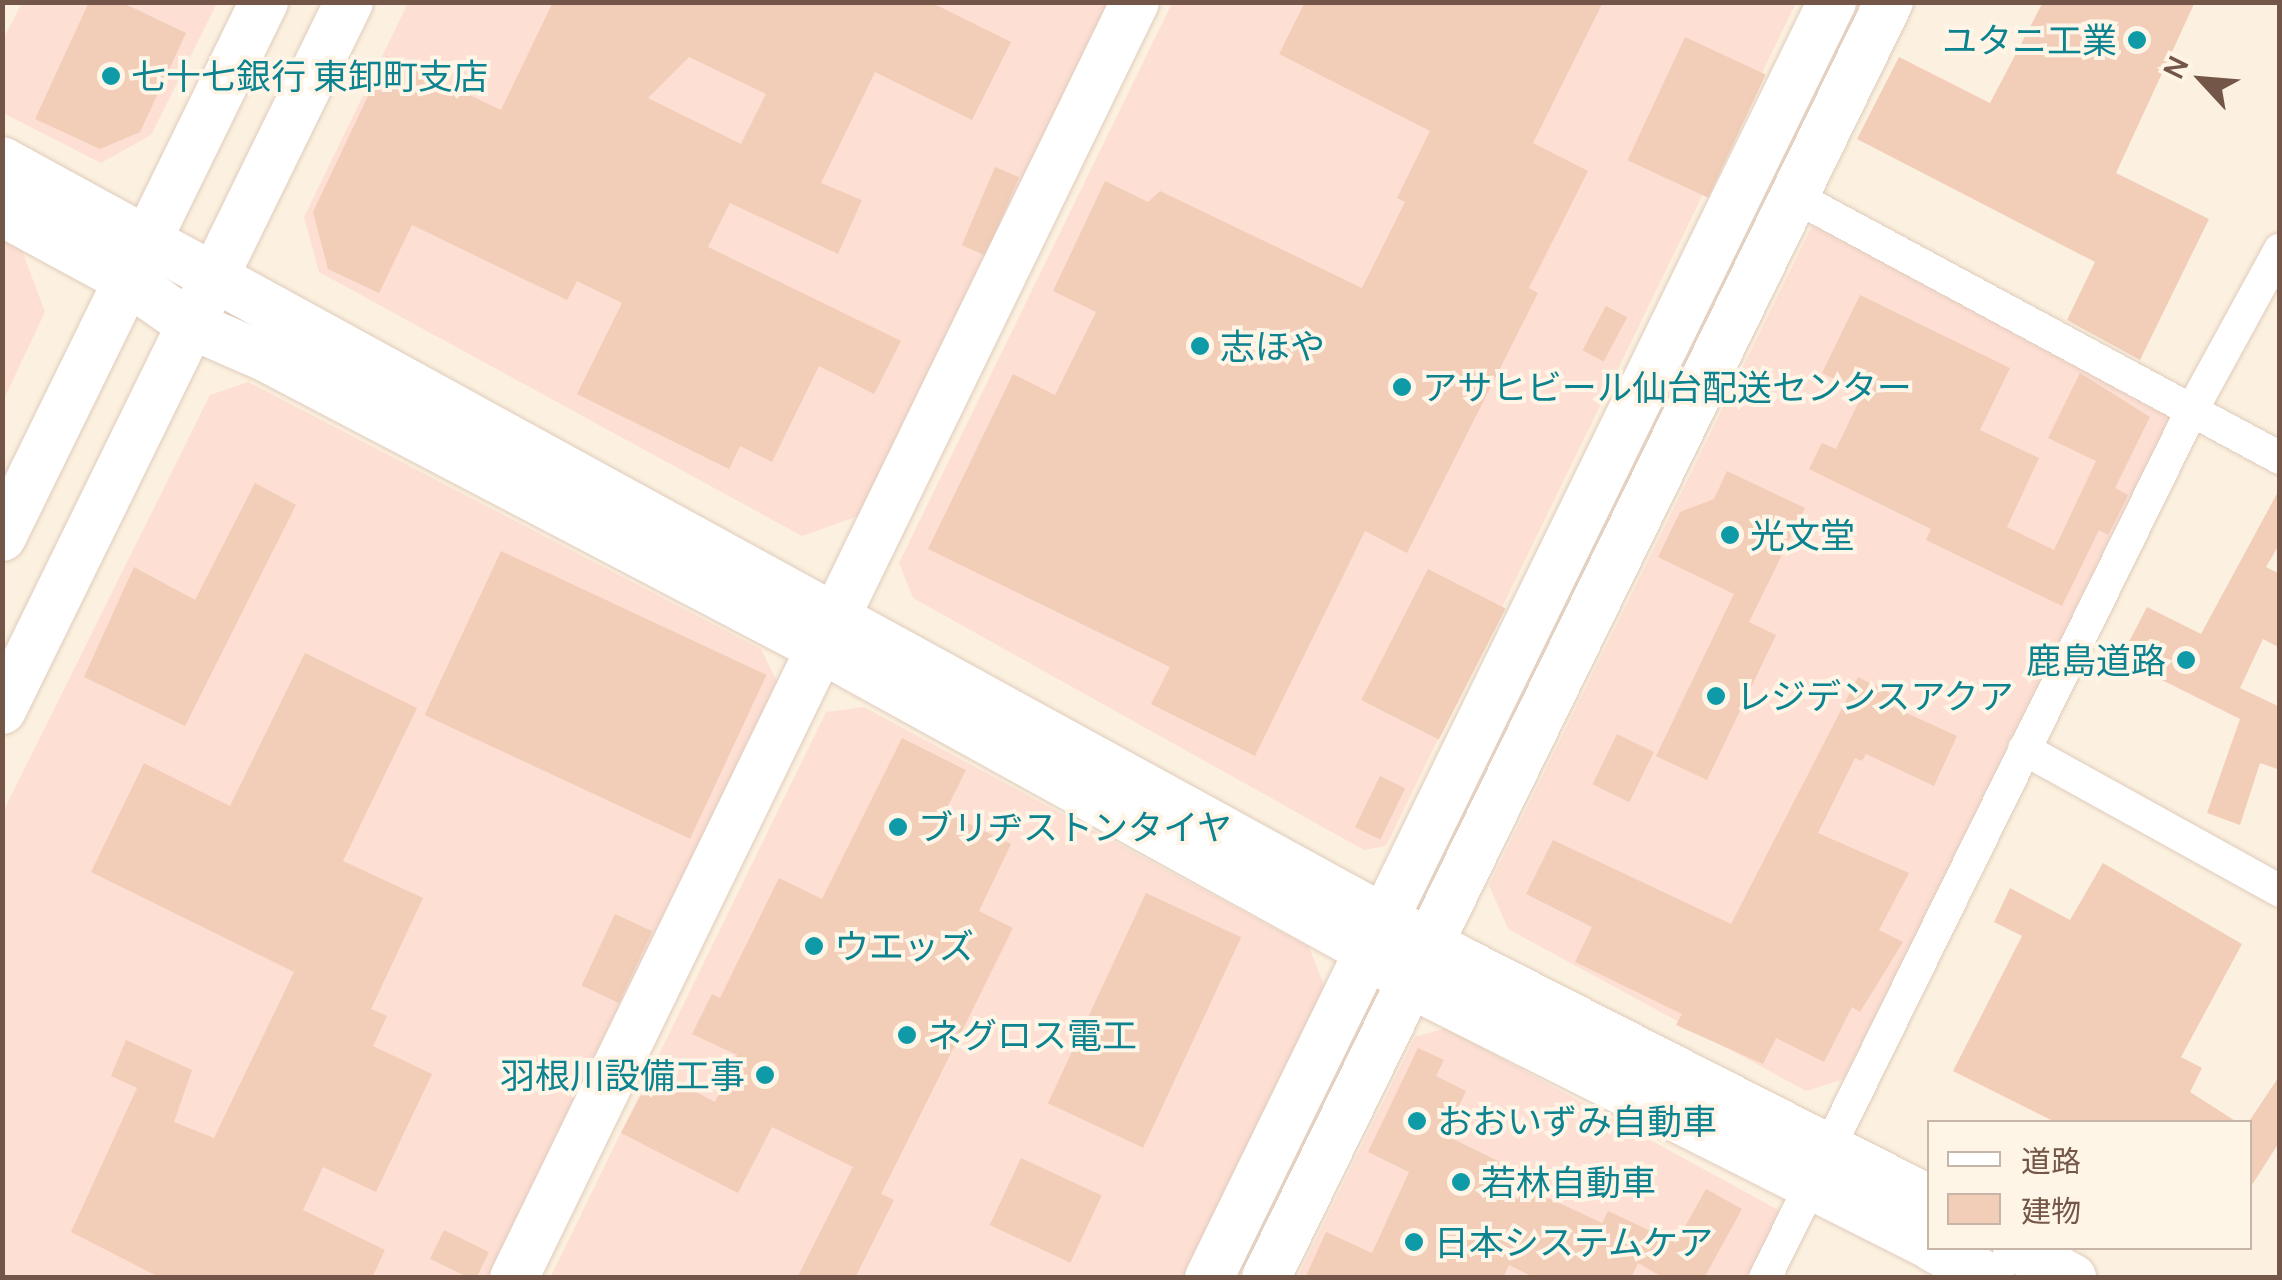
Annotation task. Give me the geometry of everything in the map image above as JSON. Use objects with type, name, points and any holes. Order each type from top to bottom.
[{"type":"street","points":[[2,536],[264,2]]},
{"type":"street","points":[[2,710],[349,2]]},
{"type":"street","points":[[514,1278],[1135,2]]},
{"type":"street","points":[[1209,1278],[1832,2]]},
{"type":"street","points":[[1266,1278],[1889,2]]},
{"type":"street","points":[[2,161],[136,261],[191,325],[827,632]]},
{"type":"street","points":[[1794,196],[2280,458]]},
{"type":"street","points":[[2,212],[136,261],[213,280],[827,632],[1376,934],[1418,963],[1817,1162],[1927,1199]]},
{"type":"street","points":[[1765,1278],[1817,1162],[2192,410],[2280,249]]},
{"type":"street","points":[[2024,749],[2280,891]]},
{"type":"street","points":[[1817,1162],[1927,1242]]},
{"type":"street","points":[[1939,1250],[1990,1278]]},
{"type":"street","points":[[2021,1250],[2072,1278]]},
{"type":"shaded area","points":[[22,3],[217,3],[151,135],[101,163],[3,113],[2,41]]},
{"type":"shaded area","points":[[408,3],[1108,3],[861,515],[802,536],[319,272],[304,217]]},
{"type":"shaded area","points":[[1172,3],[1796,3],[1386,846],[1364,850],[913,598],[899,563]]},
{"type":"shaded area","points":[[1814,222],[2177,413],[1844,1079],[1806,1091],[1508,929],[1489,885]]},
{"type":"shaded area","points":[[3,229],[17,237],[45,312],[3,401]]},
{"type":"shaded area","points":[[248,382],[761,649],[779,686],[489,1277],[3,1277],[2,814],[210,395]]},
{"type":"shaded area","points":[[864,707],[1309,947],[1325,988],[1185,1277],[550,1278],[826,712]]},
{"type":"shaded area","points":[[1446,1028],[1780,1211],[1752,1277],[1297,1278],[1415,1037]]},
{"type":"building","name":"七十七銀行 東卸町支店","points":[[89,2],[121,2],[186,33],[140,132],[100,149],[35,119]]},
{"type":"building","points":[[553,2],[930,2],[1011,42],[972,120],[875,72],[821,183],[862,200],[838,254],[730,203],[708,247],[901,341],[874,394],[819,366],[772,462],[740,446],[729,469],[577,394],[622,303],[577,281],[567,300],[412,225],[379,293],[328,269],[313,212],[387,56],[501,110]],"holes":[[[689,57],[766,94],[741,144],[648,98]]]},
{"type":"building","points":[[1305,2],[1603,2],[1533,143],[1588,171],[1529,288],[1538,293],[1407,553],[1365,531],[1255,756],[1151,704],[1170,667],[928,549],[1013,374],[1055,395],[1096,312],[1053,291],[1105,181],[1148,202],[1160,191],[1362,288],[1405,202],[1397,198],[1430,131],[1279,54]]},
{"type":"building","points":[[2043,2],[2195,2],[2116,173],[2209,219],[2140,360],[2067,320],[2095,262],[1857,139],[1899,57],[1990,103]]},
{"type":"building","points":[[1685,37],[1766,75],[1708,198],[1628,160]]},
{"type":"building","points":[[995,167],[1019,177],[986,255],[962,245]]},
{"type":"building","points":[[1860,295],[2010,368],[1980,430],[2039,458],[2007,527],[2054,550],[2096,461],[2048,438],[2080,373],[2150,417],[2115,488],[2128,495],[2108,535],[2099,530],[2062,606],[1926,540],[1931,529],[1809,469],[1822,443],[1836,449],[1863,393],[1822,373]]},
{"type":"building","points":[[1606,306],[1627,317],[1604,361],[1583,350]]},
{"type":"building","points":[[1727,471],[1805,508],[1749,622],[1776,635],[1707,780],[1656,756],[1734,594],[1658,557],[1680,512],[1714,499]]},
{"type":"building","points":[[255,483],[296,505],[185,726],[84,677],[134,567],[195,600]]},
{"type":"building","points":[[2280,488],[2280,543],[2266,567],[2280,574],[2280,648],[2263,639],[2240,688],[2280,707],[2280,770],[2260,763],[2240,825],[2207,813],[2240,719],[2120,659],[2147,607],[2201,634]]},
{"type":"building","points":[[501,551],[767,675],[690,839],[425,715]]},
{"type":"building","points":[[1428,569],[1506,608],[1439,739],[1361,700]]},
{"type":"building","points":[[305,653],[417,708],[343,861],[423,898],[371,1009],[387,1016],[373,1046],[432,1074],[376,1192],[323,1167],[303,1210],[385,1250],[372,1278],[161,1278],[71,1232],[137,1088],[111,1076],[126,1040],[192,1070],[174,1122],[214,1138],[294,972],[91,872],[144,763],[230,806]]},
{"type":"building","points":[[1858,677],[1894,695],[1889,705],[1957,736],[1934,786],[1866,754],[1862,761],[1855,758],[1818,833],[1909,873],[1879,930],[1903,942],[1860,1012],[1852,1007],[1824,1062],[1776,1038],[1763,1064],[1676,1025],[1682,1014],[1575,962],[1592,927],[1526,894],[1553,840],[1731,924]]},
{"type":"building","points":[[1617,734],[1654,752],[1629,802],[1592,784]]},
{"type":"building","points":[[902,738],[966,770],[945,812],[1011,844],[979,911],[1013,928],[881,1194],[894,1200],[855,1278],[797,1278],[853,1167],[772,1127],[738,1193],[621,1133],[654,1070],[715,1102],[737,1055],[692,1034],[712,994],[720,998],[779,878],[822,899]]},
{"type":"building","points":[[1380,776],[1405,788],[1380,840],[1355,827]]},
{"type":"building","points":[[2103,863],[2242,944],[2181,1057],[2202,1068],[2190,1092],[2234,1120],[2051,1120],[1953,1071],[2022,936],[1994,922],[2010,888],[2070,920]]},
{"type":"building","points":[[1146,893],[1241,937],[1143,1148],[1048,1103]]},
{"type":"building","points":[[615,914],[652,931],[619,1003],[582,986]]},
{"type":"building","points":[[1418,1048],[1444,1060],[1436,1076],[1466,1091],[1445,1135],[1502,1163],[1497,1174],[1602,1223],[1608,1211],[1676,1243],[1706,1189],[1742,1209],[1704,1278],[1664,1278],[1638,1263],[1631,1278],[1535,1278],[1509,1265],[1503,1278],[1305,1278],[1326,1232],[1372,1253],[1409,1172],[1368,1152]]},
{"type":"building","points":[[2280,1075],[2280,1141],[2252,1185],[2252,1120]]},
{"type":"building","points":[[1021,1158],[1102,1196],[1070,1263],[990,1225]]},
{"type":"building","points":[[444,1230],[489,1252],[476,1278],[430,1259]]},
{"type":"place","name":"ユタニ工業","points":[[2137,40]]},
{"type":"place","name":"七十七銀行 東卸町支店","points":[[111,76]]},
{"type":"place","name":"志ほや","points":[[1200,346]]},
{"type":"place","name":"アサヒビール仙台配送センター","points":[[1402,387]]},
{"type":"place","name":"光文堂","points":[[1730,535]]},
{"type":"place","name":"鹿島道路","points":[[2186,660]]},
{"type":"place","name":"レジデンスアクア","points":[[1716,696]]},
{"type":"place","name":"ブリヂストンタイヤ","points":[[898,827]]},
{"type":"place","name":"ウエッズ","points":[[814,946]]},
{"type":"place","name":"ネグロス電工","points":[[907,1035]]},
{"type":"place","name":"羽根川設備工事","points":[[765,1075]]},
{"type":"place","name":"おおいずみ自動車","points":[[1417,1121]]},
{"type":"place","name":"若林自動車","points":[[1461,1182]]},
{"type":"place","name":"日本システムケア","points":[[1414,1242]]}]
